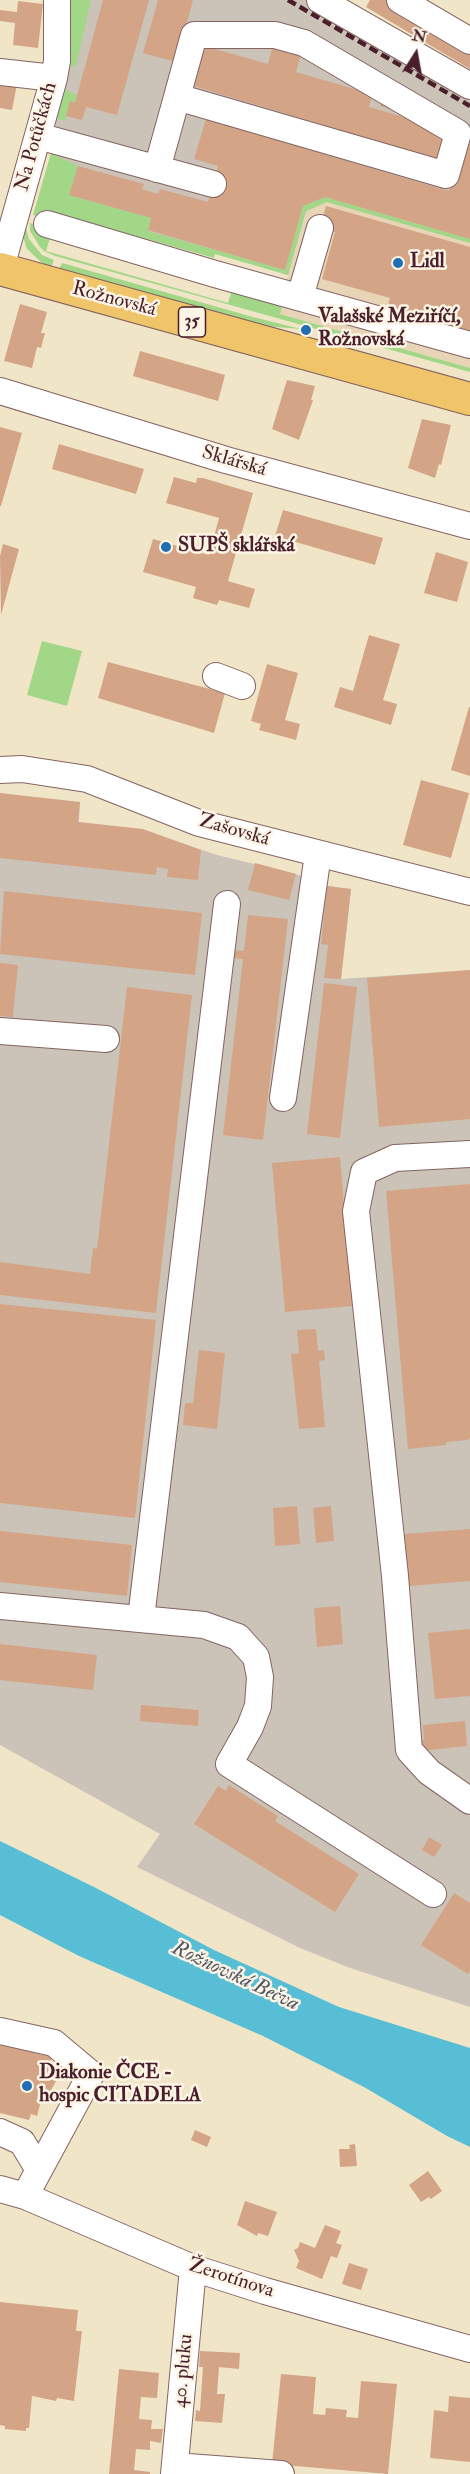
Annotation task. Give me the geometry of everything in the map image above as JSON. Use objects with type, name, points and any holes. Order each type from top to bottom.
[{"type":"main road","name":"Rožnovská","points":[[0,270],[470,399]]},
{"type":"street","name":"Na Potůčkách","points":[[0,270],[54,78],[57,0]]},
{"type":"street","points":[[400,0],[470,41]]},
{"type":"street","points":[[338,3],[470,86]]},
{"type":"street","points":[[157,169],[194,35],[275,35],[304,43],[458,134],[446,175],[177,97]]},
{"type":"street","points":[[0,72],[54,78]]},
{"type":"street","points":[[38,136],[213,184]]},
{"type":"street","points":[[47,224],[470,345]]},
{"type":"street","points":[[300,297],[320,228]]},
{"type":"street","name":"Sklářská","points":[[0,391],[226,460],[470,526]]},
{"type":"street","points":[[216,676],[242,686]]},
{"type":"street","name":"Zašovská","points":[[0,770],[22,769],[87,779],[200,823],[470,892]]},
{"type":"street","points":[[283,1098],[318,854]]},
{"type":"street","points":[[141,1618],[227,904]]},
{"type":"street","points":[[0,1031],[106,1039]]},
{"type":"street","points":[[470,1155],[396,1158],[364,1172],[357,1211],[395,1576],[409,1750],[429,1772],[470,1802]]},
{"type":"street","points":[[0,1606],[204,1624],[238,1637],[256,1657],[260,1677],[258,1706],[250,1727],[230,1764],[433,1894]]},
{"type":"street","points":[[0,2031],[54,2043],[91,2074],[25,2196]]},
{"type":"street","points":[[0,2132],[22,2142],[39,2169]]},
{"type":"street","name":"Žerotínova","points":[[0,2188],[25,2196],[193,2268],[265,2291],[470,2349]]},
{"type":"street","name":"40. pluku","points":[[175,2470],[193,2268]]},
{"type":"street","points":[[175,2470],[267,2473]]},
{"type":"shaded area","points":[[88,0],[315,0],[470,90],[470,243],[327,202],[306,211],[288,275],[67,208],[55,153],[57,129],[55,122]]},
{"type":"shaded area","points":[[327,202],[470,243],[470,368],[280,314],[306,211]]},
{"type":"shaded area","points":[[0,795],[80,802],[79,822],[143,830],[217,855],[296,874],[327,886],[351,889],[341,979],[470,970],[470,2007],[350,1968],[300,1948],[137,1867],[160,1834],[0,1745]]},
{"type":"green space","points":[[67,0],[91,0],[76,66],[61,65]]},
{"type":"green space","points":[[58,86],[77,95],[75,103],[70,102],[65,121],[53,117]]},
{"type":"green space","points":[[51,153],[78,166],[69,195],[151,218],[148,231],[285,270],[303,206],[325,197],[470,239],[470,243],[327,202],[306,211],[288,275],[215,254],[214,258],[51,212],[48,219],[33,215]]},
{"type":"green space","points":[[24,221],[29,239],[42,255],[54,260],[51,267],[41,262],[27,249],[23,237]]},
{"type":"green space","points":[[30,223],[46,228],[50,238],[46,251],[228,303],[234,284],[284,299],[280,314],[470,368],[470,372],[55,256],[44,251],[40,247],[30,231]]},
{"type":"green space","points":[[62,263],[301,329],[265,326],[59,269]]},
{"type":"green space","points":[[42,641],[82,651],[67,706],[27,695]]},
{"type":"water","name":"Rožnovská Bečva","points":[[0,1841],[214,1950],[339,2007],[470,2048],[470,2147],[364,2087],[263,2036],[79,1956],[0,1915]]},
{"type":"building","points":[[103,0],[149,0],[117,115],[86,107],[82,120],[66,116],[70,101],[75,103]]},
{"type":"building","points":[[158,0],[193,0],[176,62],[143,53]]},
{"type":"building","points":[[370,0],[389,0],[470,48],[470,69],[366,7]]},
{"type":"building","points":[[18,1],[43,4],[38,48],[13,45],[15,23],[0,21],[0,10],[17,12]]},
{"type":"building","points":[[274,41],[302,50],[296,72],[372,94],[369,107],[421,122],[420,127],[451,136],[444,161],[190,85],[201,45],[268,64]]},
{"type":"building","points":[[388,77],[470,127],[470,239],[325,197],[303,206],[285,270],[148,230],[151,218],[69,195],[78,166],[144,184],[142,189],[158,194],[160,189],[208,202],[218,166],[194,159],[206,119],[449,191],[464,141],[428,120],[380,106]]},
{"type":"building","points":[[0,79],[17,84],[12,110],[0,108]]},
{"type":"building","name":"Lidl","points":[[326,206],[470,247],[470,334],[386,313],[390,298],[322,279],[335,232],[320,228]]},
{"type":"building","points":[[20,304],[47,312],[41,333],[45,333],[41,348],[37,347],[32,368],[4,361]]},
{"type":"building","points":[[140,351],[225,375],[218,401],[133,376]]},
{"type":"building","points":[[287,380],[315,386],[311,400],[313,400],[299,440],[272,429]]},
{"type":"building","points":[[422,419],[451,425],[441,465],[439,464],[435,478],[408,468]]},
{"type":"building","points":[[0,427],[22,433],[1,506],[0,506]]},
{"type":"building","points":[[59,444],[144,469],[136,494],[52,469]]},
{"type":"building","name":"SUPŠ sklářská","points":[[174,477],[196,483],[197,478],[203,478],[253,493],[228,581],[255,589],[249,608],[219,600],[217,605],[193,598],[196,587],[143,572],[153,539],[209,555],[219,518],[166,503]]},
{"type":"building","points":[[283,510],[383,538],[375,565],[275,536]]},
{"type":"building","points":[[3,544],[19,549],[1,615],[0,556]]},
{"type":"building","points":[[436,552],[468,562],[457,602],[424,593]]},
{"type":"building","points":[[369,635],[400,644],[383,700],[397,704],[391,725],[334,707],[340,687],[353,691]]},
{"type":"building","points":[[108,662],[225,693],[214,733],[98,698]]},
{"type":"building","points":[[267,664],[298,673],[285,720],[300,724],[296,740],[259,730],[261,724],[251,721]]},
{"type":"building","points":[[470,707],[470,776],[451,770]]},
{"type":"building","points":[[421,780],[469,793],[451,858],[403,845]]},
{"type":"building","points":[[0,793],[80,802],[78,822],[143,829],[201,850],[198,880],[167,877],[168,869],[157,867],[156,875],[0,858]]},
{"type":"building","points":[[255,863],[296,874],[289,900],[248,890]]},
{"type":"building","points":[[327,886],[351,889],[341,979],[324,978],[328,945],[321,944]]},
{"type":"building","points":[[4,891],[202,913],[195,975],[0,954]]},
{"type":"building","points":[[248,915],[288,919],[263,1140],[223,1135],[243,959],[232,958],[232,950],[244,951]]},
{"type":"building","points":[[0,963],[18,965],[13,1017],[0,1016]]},
{"type":"building","points":[[470,970],[470,1119],[379,1127],[367,978]]},
{"type":"building","points":[[324,983],[357,987],[340,1138],[307,1134]]},
{"type":"building","points":[[127,987],[192,995],[156,1313],[0,1295],[0,1262],[90,1274],[93,1248],[97,1249]]},
{"type":"building","points":[[340,1157],[352,1306],[285,1312],[272,1163]]},
{"type":"building","points":[[470,1184],[470,1437],[468,1440],[446,1442],[446,1445],[408,1449],[386,1191]]},
{"type":"building","points":[[0,1304],[156,1320],[135,1518],[0,1503]]},
{"type":"building","points":[[316,1329],[318,1351],[324,1350],[325,1360],[319,1361],[325,1427],[299,1429],[291,1354],[299,1353],[297,1330]]},
{"type":"building","points":[[199,1350],[225,1353],[217,1429],[183,1425],[185,1403],[193,1403]]},
{"type":"building","points":[[297,1506],[300,1544],[275,1546],[273,1508]]},
{"type":"building","points":[[331,1506],[334,1541],[316,1543],[313,1508]]},
{"type":"building","points":[[470,1529],[470,1581],[409,1586],[404,1534]]},
{"type":"building","points":[[0,1531],[132,1545],[127,1596],[0,1582]]},
{"type":"building","points":[[340,1606],[343,1644],[317,1647],[314,1608]]},
{"type":"building","points":[[470,1629],[470,1696],[435,1699],[428,1633]]},
{"type":"building","points":[[0,1644],[97,1655],[93,1690],[0,1680]]},
{"type":"building","points":[[141,1705],[199,1710],[198,1726],[140,1721]]},
{"type":"building","points":[[465,1721],[467,1746],[419,1751],[419,1740],[424,1740],[423,1725]]},
{"type":"building","points":[[229,1785],[278,1816],[275,1821],[359,1874],[335,1912],[194,1824],[218,1786],[226,1791]]},
{"type":"building","points":[[429,1837],[442,1845],[434,1857],[422,1850]]},
{"type":"building","points":[[454,1893],[470,1903],[470,1971],[468,1974],[421,1945]]},
{"type":"building","name":"Diakonie ČCE - hospic CITADELA","points":[[0,2044],[52,2057],[46,2078],[56,2081],[50,2092],[50,2104],[41,2101],[37,2116],[31,2114],[29,2120],[0,2113]]},
{"type":"building","points":[[195,2130],[211,2137],[207,2147],[191,2140]]},
{"type":"building","points":[[355,2144],[357,2166],[340,2167],[339,2149],[350,2149],[349,2145]]},
{"type":"building","points":[[428,2171],[442,2191],[431,2199],[429,2197],[421,2202],[409,2185]]},
{"type":"building","points":[[245,2201],[277,2212],[268,2236],[258,2233],[257,2236],[237,2225]]},
{"type":"building","points":[[325,2225],[341,2231],[336,2243],[342,2245],[337,2258],[331,2256],[322,2279],[296,2268],[299,2261],[294,2250],[298,2248],[300,2242],[315,2248]]},
{"type":"building","points":[[349,2263],[368,2269],[361,2290],[342,2284]]},
{"type":"building","points":[[0,2302],[78,2310],[76,2331],[82,2331],[74,2401],[57,2398],[56,2401],[32,2396],[29,2428],[26,2428],[26,2431],[5,2429],[5,2426],[0,2425]]},
{"type":"building","points":[[200,2351],[240,2353],[239,2369],[219,2367],[217,2394],[225,2394],[222,2423],[195,2421],[196,2410],[200,2411],[203,2367],[199,2367]]},
{"type":"building","points":[[119,2369],[159,2373],[157,2398],[141,2397],[139,2419],[152,2420],[151,2429],[163,2429],[161,2443],[150,2441],[150,2450],[136,2449],[134,2470],[150,2472],[150,2474],[109,2474]]},
{"type":"building","points":[[281,2374],[316,2377],[313,2414],[325,2415],[326,2408],[347,2410],[346,2417],[358,2418],[361,2381],[397,2384],[388,2474],[272,2464]]},
{"type":"building","points":[[449,2396],[470,2398],[470,2462],[430,2458],[434,2410],[448,2412]]},
{"type":"railway","points":[[288,0],[470,106]]},
{"type":"place","name":"Lidl","points":[[398,263]]},
{"type":"place","name":"Valašské Meziříčí, Rožnovská","points":[[306,330]]},
{"type":"place","name":"SUPŠ sklářská","points":[[166,547]]},
{"type":"place","name":"Diakonie ČCE - hospic CITADELA","points":[[27,2086]]}]
